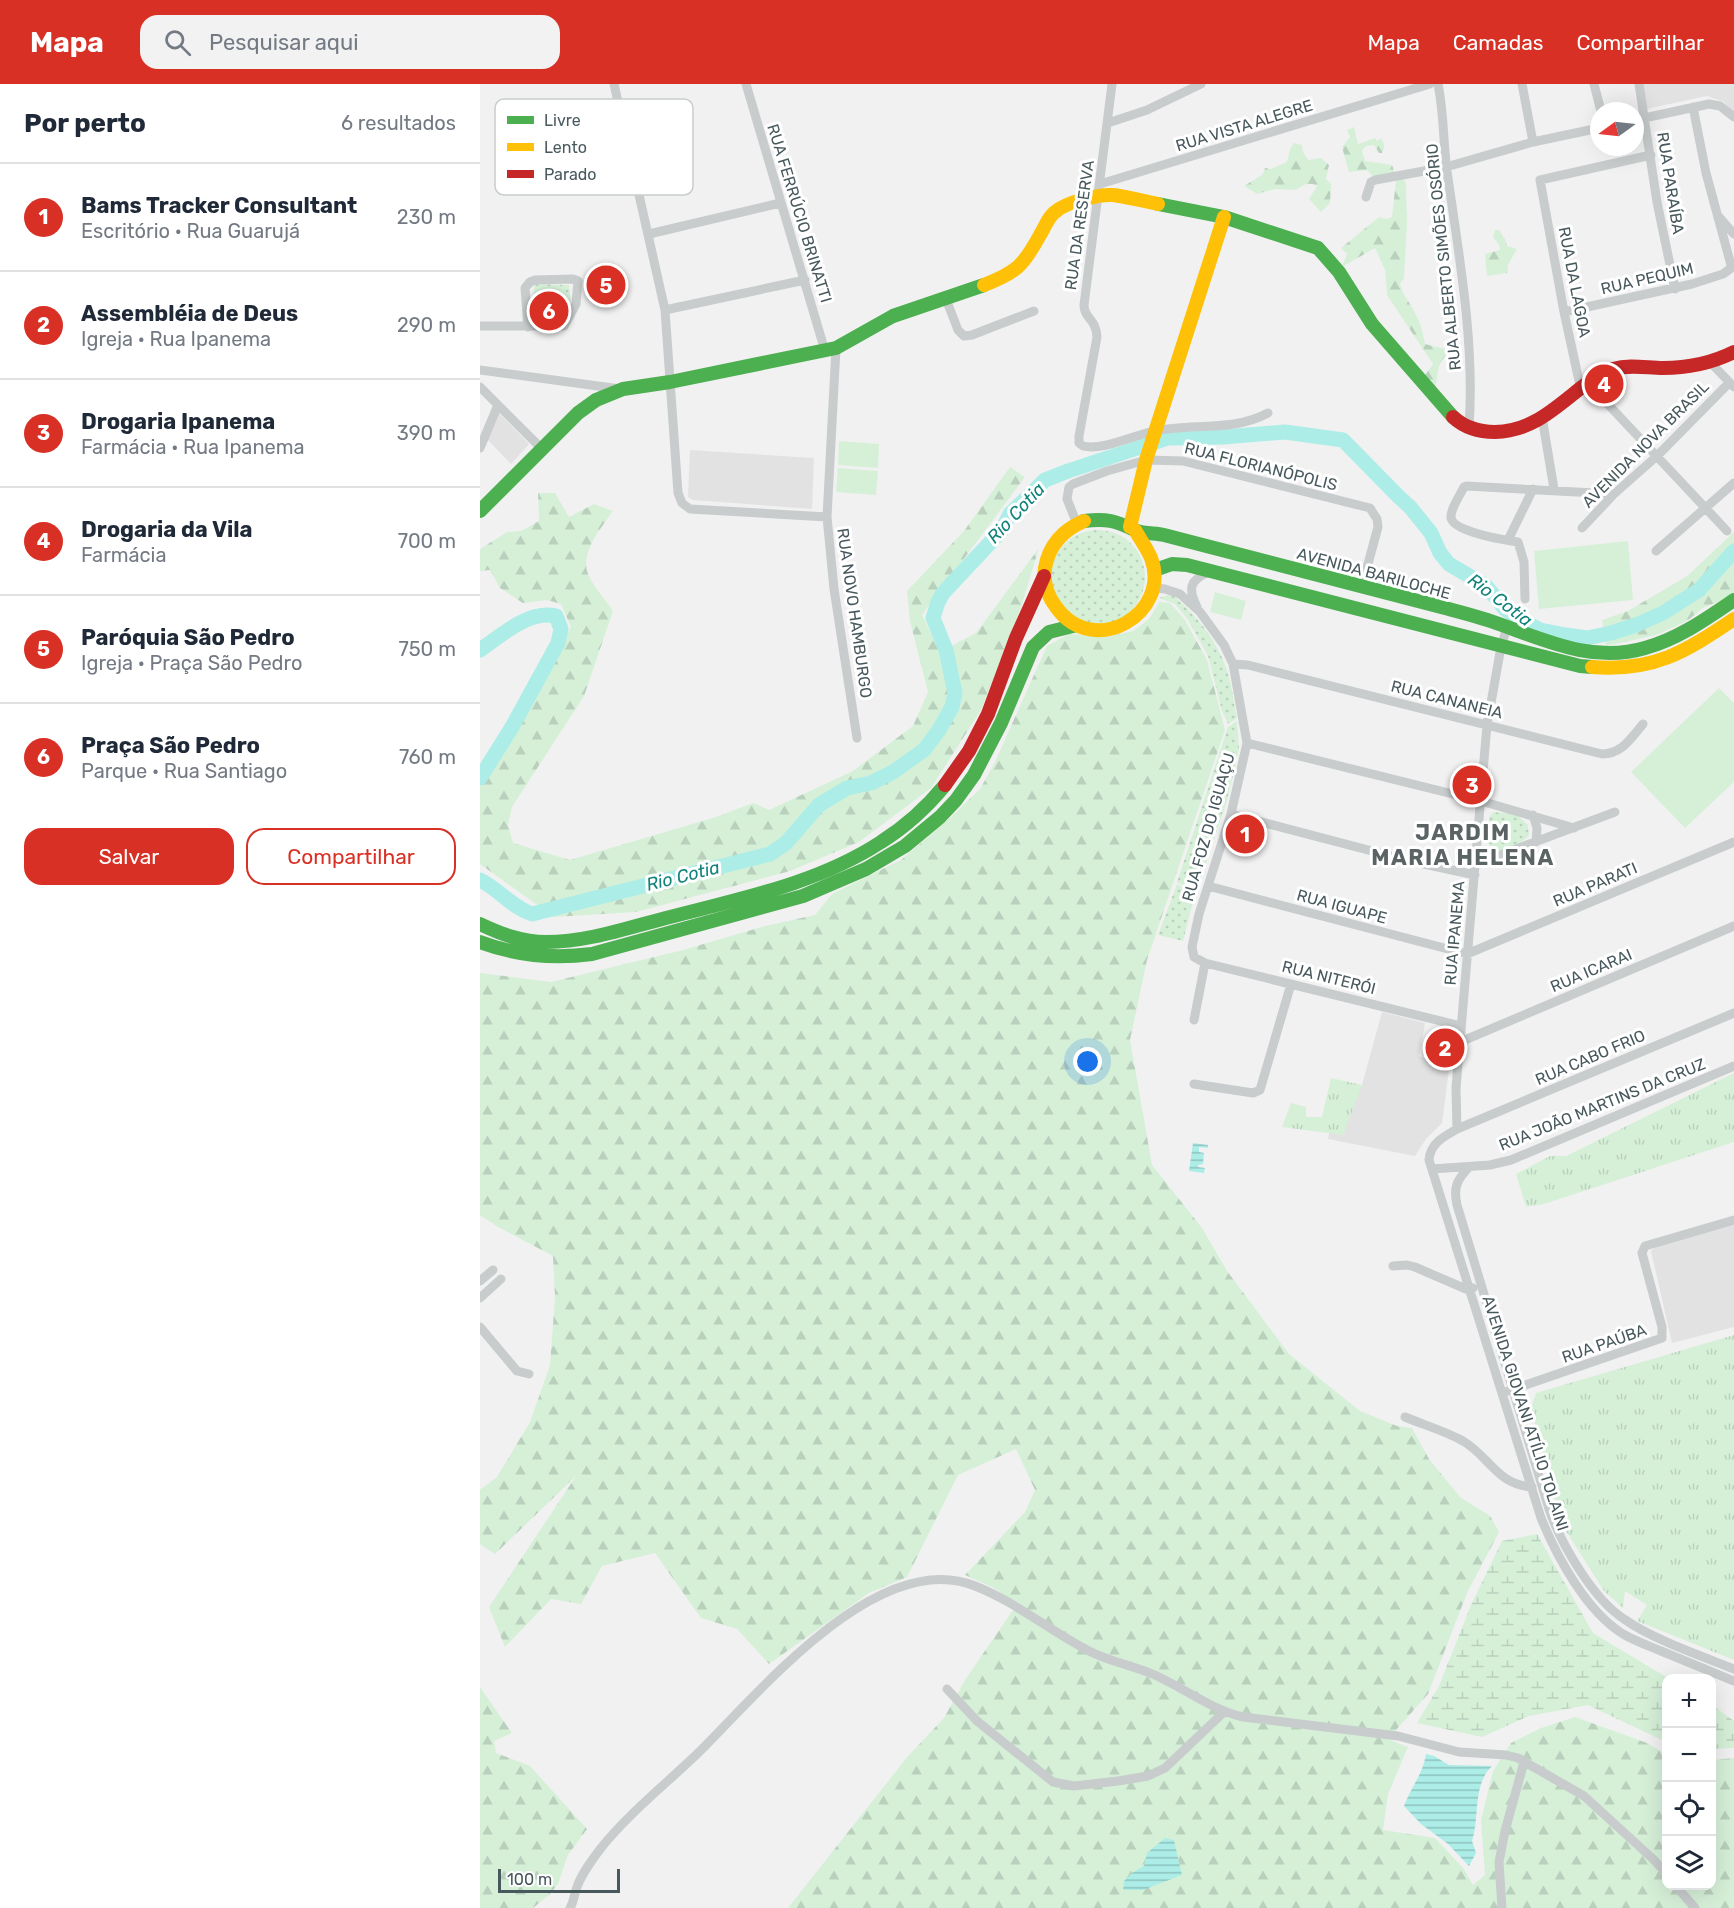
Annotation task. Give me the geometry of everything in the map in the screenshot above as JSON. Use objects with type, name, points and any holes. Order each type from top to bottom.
[{"type":"main road","points":[[480,511],[541,448],[596,400],[623,389],[670,382],[831,349],[893,316],[989,284],[1016,270],[1026,259],[1056,211],[1099,190],[1112,195],[1224,218],[1318,248],[1331,258],[1369,320],[1435,398],[1456,420],[1469,428],[1488,431],[1527,427],[1611,370],[1631,366],[1667,368],[1709,361],[1734,352]]},
{"type":"main road","points":[[1132,528],[1148,455],[1224,218]]},
{"type":"main road","points":[[480,942],[496,949],[542,958],[567,958],[592,954],[803,896],[869,870],[897,852],[931,825],[955,801],[979,769],[1036,643],[1049,631],[1059,627],[1073,626],[1102,631],[1116,629],[1129,623],[1140,613],[1149,601],[1154,588],[1155,570],[1150,553],[1132,528],[1113,520],[1095,519],[1066,530],[1053,545],[1045,563],[1046,591],[1061,617],[1073,626]]},
{"type":"main road","name":"AVENIDA BARILOCHE","points":[[1132,528],[1362,586],[1507,627],[1558,645],[1592,653],[1631,652],[1663,643],[1680,635],[1734,600]]},
{"type":"main road","points":[[1155,570],[1163,566],[1179,564],[1580,666],[1623,668],[1645,666],[1666,659],[1698,643],[1734,619]]},
{"type":"main road","points":[[480,924],[505,936],[543,942],[592,937],[796,881],[853,858],[879,844],[916,816],[937,796],[956,772],[994,702],[1008,659],[1044,576]]},
{"type":"street","points":[[614,84],[618,99]]},
{"type":"street","name":"RUA FERRÚCIO BRINATTI","points":[[746,84],[780,203],[831,349]]},
{"type":"street","name":"RUA DA RESERVA","points":[[1112,84],[1084,305],[1085,313],[1094,323],[1096,330],[1096,349],[1079,443],[1083,446],[1094,447],[1156,432]]},
{"type":"street","points":[[1108,123],[1147,110],[1201,84]]},
{"type":"street","name":"RUA VISTA ALEGRE","points":[[1099,190],[1398,88],[1430,84]]},
{"type":"street","name":"RUA ALBERTO SIMÕES OSÓRIO","points":[[1438,84],[1444,122],[1446,167],[1470,344],[1472,388],[1469,428]]},
{"type":"street","points":[[1522,84],[1533,142]]},
{"type":"street","points":[[1594,84],[1599,102]]},
{"type":"street","name":"RUA PARAÍBA","points":[[1640,84],[1640,102]]},
{"type":"street","points":[[1644,117],[1709,104],[1720,106],[1734,117]]},
{"type":"street","points":[[1693,107],[1717,215],[1734,234]]},
{"type":"street","points":[[1366,196],[1371,182],[1375,180],[1446,167],[1533,142],[1590,130]]},
{"type":"street","name":"RUA PARAÍBA","points":[[1644,133],[1675,288]]},
{"type":"street","name":"RUA DA LAGOA","points":[[1585,386],[1564,312],[1540,180],[1650,155]]},
{"type":"street","points":[[640,195],[665,310],[678,493],[682,503],[690,509],[827,517]]},
{"type":"street","points":[[649,234],[780,203]]},
{"type":"street","name":"RUA PEQUIM","points":[[1564,312],[1675,288],[1723,274],[1730,269],[1731,265],[1717,215]]},
{"type":"street","points":[[480,326],[528,327],[562,326],[566,324],[573,312],[578,281],[573,279],[530,282],[525,288],[528,327]]},
{"type":"street","points":[[665,310],[805,280]]},
{"type":"street","points":[[946,299],[958,330],[964,336],[1034,311]]},
{"type":"street","name":"RUA NOVO HAMBURGO","points":[[831,349],[827,517],[835,598],[857,738]]},
{"type":"street","points":[[1709,361],[1732,385]]},
{"type":"street","points":[[480,370],[623,389]]},
{"type":"street","name":"AVENIDA NOVA BRASIL","points":[[1582,528],[1614,494],[1732,385]]},
{"type":"street","points":[[1585,386],[1657,456],[1727,531]]},
{"type":"street","points":[[480,387],[541,448]]},
{"type":"street","points":[[480,448],[498,405]]},
{"type":"street","points":[[1156,432],[1227,425],[1268,413]]},
{"type":"street","points":[[1542,417],[1554,489]]},
{"type":"street","name":"RUA FLORIANÓPOLIS","points":[[1077,524],[1067,499],[1069,487],[1148,455],[1183,461],[1370,508],[1377,519],[1378,527],[1362,586]]},
{"type":"street","points":[[1656,551],[1734,483]]},
{"type":"street","points":[[1526,599],[1524,562],[1518,542],[1468,530],[1456,526],[1453,522],[1451,515],[1466,486],[1614,494]]},
{"type":"street","points":[[1508,540],[1533,489]]},
{"type":"street","name":"RUA FOZ DO IGUAÇU","points":[[1192,953],[1199,914],[1231,814],[1248,743],[1233,664],[1224,645],[1200,612],[1191,588],[1196,579],[1209,572]]},
{"type":"street","name":"RUA FOZ DO IGUAÇU","points":[[1154,588],[1180,594],[1200,612]]},
{"type":"street","name":"RUA IPANEMA","points":[[1457,1129],[1456,1088],[1487,725],[1501,647],[1507,627]]},
{"type":"street","name":"RUA CANANEIA","points":[[1233,664],[1248,665],[1591,751],[1612,754],[1621,749],[1643,724]]},
{"type":"street","points":[[1248,743],[1481,801],[1575,828]]},
{"type":"street","points":[[1476,864],[1616,812]]},
{"type":"street","points":[[1231,814],[1410,861],[1474,875]]},
{"type":"street","points":[[1533,815],[1537,828],[1536,842]]},
{"type":"street","name":"RUA PARATI","points":[[1467,954],[1734,842]]},
{"type":"street","name":"RUA IGUAPE","points":[[1208,886],[1467,954]]},
{"type":"street","name":"RUA ICARAI","points":[[1460,1042],[1734,926]]},
{"type":"street","name":"RUA NITERÓI","points":[[1192,953],[1198,961],[1204,963],[1461,1026]]},
{"type":"street","points":[[1194,1020],[1204,963]]},
{"type":"street","points":[[1194,1084],[1257,1093],[1263,1086],[1291,984]]},
{"type":"street","name":"RUA CABO FRIO","points":[[1457,1129],[1734,1013]]},
{"type":"street","name":"RUA JOÃO MARTINS DA CRUZ","points":[[1430,1164],[1445,1168],[1469,1167],[1511,1160],[1734,1066]]},
{"type":"street","points":[[1430,1164],[1431,1149],[1457,1129]]},
{"type":"street","name":"AVENIDA GIOVANI ATÍLIO TOLAINI","points":[[1430,1164],[1551,1544],[1584,1594],[1610,1624],[1640,1642],[1734,1680]]},
{"type":"street","name":"AVENIDA GIOVANI ATÍLIO TOLAINI","points":[[1469,1167],[1459,1177],[1454,1192],[1480,1285],[1556,1530],[1563,1544],[1596,1591],[1621,1618],[1634,1626],[1734,1669]]},
{"type":"street","name":"RUA PAÚBA","points":[[1513,1390],[1662,1338],[1662,1328],[1642,1253],[1645,1246],[1734,1220]]},
{"type":"street","points":[[1393,1266],[1402,1265],[1415,1268],[1466,1289],[1480,1285]]},
{"type":"street","points":[[480,1281],[493,1270]]},
{"type":"street","points":[[480,1298],[501,1279]]},
{"type":"street","points":[[480,1327],[517,1371],[529,1374]]},
{"type":"street","points":[[1502,1393],[1513,1390]]},
{"type":"street","points":[[1406,1417],[1465,1442],[1502,1477],[1519,1486],[1532,1487]]},
{"type":"street","points":[[572,1907],[578,1884],[602,1847],[772,1678],[849,1611],[900,1587],[921,1580],[948,1579],[975,1586],[1009,1603],[1088,1651],[1155,1675],[1224,1712],[1243,1717],[1398,1736],[1459,1752],[1512,1755],[1584,1796],[1662,1869]]},
{"type":"street","points":[[947,1689],[977,1722],[1041,1775],[1053,1782],[1074,1786],[1158,1773],[1224,1712]]},
{"type":"street","points":[[1502,1908],[1499,1862],[1524,1762]]},
{"type":"street","points":[[1679,1890],[1695,1908]]},
{"type":"shaded area","points":[[1642,84],[1734,84],[1734,114],[1724,102],[1707,96],[1646,109]]},
{"type":"shaded area","points":[[499,413],[529,444],[511,464],[487,439]]},
{"type":"shaded area","points":[[690,450],[814,458],[812,509],[693,500],[688,497]]},
{"type":"shaded area","points":[[1382,1012],[1425,1023],[1419,1056],[1449,1069],[1442,1123],[1426,1139],[1415,1156],[1328,1139],[1339,1083],[1362,1085]]},
{"type":"shaded area","points":[[1734,1224],[1734,1327],[1672,1343],[1651,1251],[1656,1246]]},
{"type":"green space","points":[[1354,127],[1358,144],[1375,138],[1377,141],[1381,138],[1384,143],[1382,153],[1379,153],[1374,145],[1366,146],[1362,151],[1365,161],[1392,165],[1395,174],[1374,177],[1367,170],[1349,172],[1342,147],[1350,137],[1347,130]]},
{"type":"green space","points":[[1294,143],[1302,145],[1308,160],[1321,158],[1329,165],[1326,179],[1331,184],[1330,203],[1321,212],[1309,199],[1317,186],[1306,184],[1296,190],[1275,189],[1257,194],[1244,186],[1262,175],[1265,168],[1271,169],[1287,162]]},
{"type":"green space","points":[[1403,178],[1406,184],[1407,222],[1404,279],[1400,283],[1419,322],[1425,344],[1449,350],[1439,365],[1435,390],[1424,376],[1433,364],[1387,295],[1385,270],[1375,248],[1342,267],[1347,254],[1341,248],[1379,217],[1387,219],[1392,217],[1396,180]]},
{"type":"green space","points":[[1495,230],[1499,230],[1507,246],[1517,249],[1508,265],[1507,273],[1487,276],[1485,254],[1500,250],[1493,237]]},
{"type":"green space","points":[[534,284],[569,285],[571,302],[555,322],[533,319]]},
{"type":"green space","points":[[839,441],[879,444],[878,468],[838,465]]},
{"type":"green space","points":[[1010,467],[1025,477],[922,615],[940,652],[976,633],[1039,548],[1016,624],[981,710],[931,788],[859,842],[790,871],[636,912],[554,917],[480,864],[480,785],[571,627],[561,604],[547,600],[523,603],[500,588],[490,570],[480,571],[480,549],[507,532],[521,531],[539,521],[538,493],[555,493],[569,517],[594,504],[613,511],[594,539],[586,563],[592,581],[613,611],[584,696],[512,807],[508,825],[513,843],[570,860],[716,817],[753,803],[769,810],[853,771],[913,726],[928,692],[910,621],[907,591],[964,531]]},
{"type":"green space","points":[[838,468],[878,471],[876,495],[836,492]]},
{"type":"green space","points":[[1098,530],[1116,533],[1131,544],[1142,559],[1145,577],[1142,595],[1131,610],[1116,621],[1098,624],[1080,621],[1065,610],[1054,595],[1051,577],[1054,559],[1065,544],[1080,533]]},
{"type":"green space","points":[[1734,532],[1734,593],[1732,596],[1703,608],[1687,621],[1656,635],[1606,646],[1602,620],[1628,611],[1687,576]]},
{"type":"green space","points":[[1628,541],[1633,600],[1539,609],[1534,551]]},
{"type":"green space","points":[[1215,592],[1246,601],[1241,620],[1210,612]]},
{"type":"green space","points":[[1172,594],[1206,630],[1224,661],[1237,718],[1228,724],[1222,711],[1208,656],[1188,620],[1175,604],[1159,598]]},
{"type":"green space","points":[[1159,602],[1170,603],[1185,620],[1207,660],[1225,730],[1147,960],[1130,1040],[1152,1165],[1202,1228],[1227,1271],[1289,1354],[1360,1411],[1397,1426],[1412,1428],[1429,1459],[1460,1497],[1490,1516],[1499,1532],[1467,1593],[1428,1694],[1388,1739],[1408,1747],[1388,1794],[1383,1830],[1435,1838],[1464,1869],[1473,1885],[1485,1875],[1481,1820],[1493,1771],[1511,1743],[1541,1728],[1575,1717],[1647,1743],[1662,1752],[1662,1890],[1716,1890],[1716,1760],[1734,1758],[1734,1908],[788,1908],[908,1756],[944,1718],[965,1680],[1017,1604],[994,1588],[965,1575],[1025,1512],[1035,1490],[1016,1449],[958,1475],[907,1577],[869,1593],[769,1664],[737,1629],[701,1618],[655,1553],[602,1566],[581,1604],[551,1599],[505,1647],[489,1607],[576,1476],[495,1554],[480,1544],[480,1490],[497,1477],[530,1422],[550,1365],[555,1297],[553,1256],[480,1215],[480,973],[551,982],[815,915],[832,894],[901,860],[980,789],[994,764],[1047,646],[1069,634],[1107,637],[1133,631],[1149,619]]},
{"type":"green space","points":[[1719,688],[1734,703],[1734,782],[1685,828],[1631,772]]},
{"type":"green space","points":[[1237,721],[1239,749],[1227,801],[1201,878],[1194,892],[1177,882],[1228,727]]},
{"type":"green space","points":[[1493,812],[1516,814],[1528,825],[1529,836],[1520,843],[1495,853],[1488,843],[1489,818]]},
{"type":"green space","points":[[1177,884],[1195,894],[1183,941],[1158,935]]},
{"type":"green space","points":[[1734,1073],[1734,1142],[1544,1204],[1526,1207],[1516,1174],[1550,1156],[1566,1156]]},
{"type":"green space","points":[[1331,1078],[1362,1085],[1343,1135],[1282,1127],[1291,1103],[1306,1107],[1306,1117],[1322,1117]]},
{"type":"green space","points":[[1734,1335],[1734,1660],[1637,1621],[1647,1605],[1625,1591],[1623,1608],[1604,1591],[1561,1523],[1531,1408],[1536,1393]]},
{"type":"green space","points":[[1537,1534],[1593,1633],[1662,1674],[1662,1740],[1588,1705],[1529,1716],[1482,1737],[1417,1723],[1439,1686],[1471,1605],[1502,1541]]},
{"type":"green space","points":[[480,1687],[512,1733],[494,1741],[496,1753],[530,1766],[587,1829],[568,1855],[558,1884],[533,1908],[480,1908]]},
{"type":"green space","points":[[1716,1708],[1734,1721],[1734,1748],[1716,1749]]},
{"type":"water","points":[[1193,1143],[1208,1145],[1208,1148],[1199,1147],[1199,1152],[1204,1153],[1203,1164],[1198,1167],[1205,1168],[1204,1173],[1189,1171]]},
{"type":"water","points":[[1426,1754],[1449,1765],[1492,1766],[1479,1792],[1472,1841],[1476,1853],[1469,1866],[1448,1844],[1421,1824],[1404,1806]]},
{"type":"water","points":[[1165,1838],[1174,1840],[1182,1875],[1143,1890],[1123,1890],[1124,1881],[1144,1866],[1147,1853]]},
{"type":"waterway","name":"Rio Cotia","points":[[480,880],[518,907],[532,914],[770,854],[786,843],[819,805],[847,788],[871,783],[893,772],[924,750],[939,730],[952,707],[955,693],[946,650],[933,618],[938,602],[943,593],[1002,530],[1010,514],[1045,480],[1168,438],[1223,437],[1285,432],[1343,440],[1410,507],[1431,533],[1440,553],[1449,564],[1486,586],[1505,609],[1540,630],[1587,638],[1636,625],[1663,613],[1699,590],[1734,551]]},
{"type":"waterway","name":"Rio Cotia","points":[[480,650],[506,631],[535,617],[556,616],[561,629],[558,643],[512,727],[480,778]]},
{"type":"traffic: fast","points":[[1158,204],[1224,217],[1318,248],[1339,272],[1372,324],[1453,417]]},
{"type":"traffic: fast","points":[[480,511],[578,413],[596,400],[623,389],[670,382],[836,348],[893,316],[984,285]]},
{"type":"traffic: fast","points":[[1084,521],[1116,522],[1142,532],[1164,535],[1467,614],[1555,644],[1590,652],[1626,652],[1657,644],[1691,628],[1734,600]]},
{"type":"traffic: fast","points":[[1155,570],[1172,564],[1187,565],[1580,666],[1592,667]]},
{"type":"traffic: fast","points":[[480,942],[535,955],[592,954],[803,896],[866,869],[905,846],[940,817],[956,800],[974,775],[1001,723],[1033,647],[1049,632],[1073,626]]},
{"type":"traffic: fast","points":[[480,924],[529,941],[577,940],[776,889],[831,869],[881,842],[915,816],[945,785]]},
{"type":"traffic: slow","points":[[984,285],[1012,272],[1024,261],[1050,217],[1060,208],[1083,199],[1107,195],[1158,204]]},
{"type":"traffic: slow","points":[[1130,527],[1146,460],[1224,217]]},
{"type":"traffic: slow","points":[[1084,521],[1063,534],[1054,545],[1045,568],[1045,584],[1056,607],[1072,622],[1090,629],[1108,629],[1126,623],[1140,612],[1150,596],[1155,578],[1151,558],[1135,530]]},
{"type":"traffic: slow","points":[[1592,667],[1614,668],[1651,663],[1684,650],[1734,619]]},
{"type":"traffic: jam","points":[[1453,417],[1467,427],[1477,430],[1508,431],[1520,428],[1552,411],[1589,382],[1609,370],[1626,367],[1691,366],[1734,352]]},
{"type":"traffic: jam","points":[[945,785],[969,751],[988,714],[1016,638],[1044,576]]},
{"type":"place","name":"Paróquia São Pedro","points":[[606,285]]},
{"type":"place","name":"Praça São Pedro","points":[[549,311]]},
{"type":"place","name":"Drogaria da Vila","points":[[1604,384]]},
{"type":"place","name":"Drogaria Ipanema","points":[[1472,785]]},
{"type":"place","name":"Bams Tracker Consultant","points":[[1245,834]]},
{"type":"place","name":"Assembléia de Deus","points":[[1445,1048]]},
{"type":"district","name":"JARDIM MARIA HELENA","points":[[1463,844]]}]
